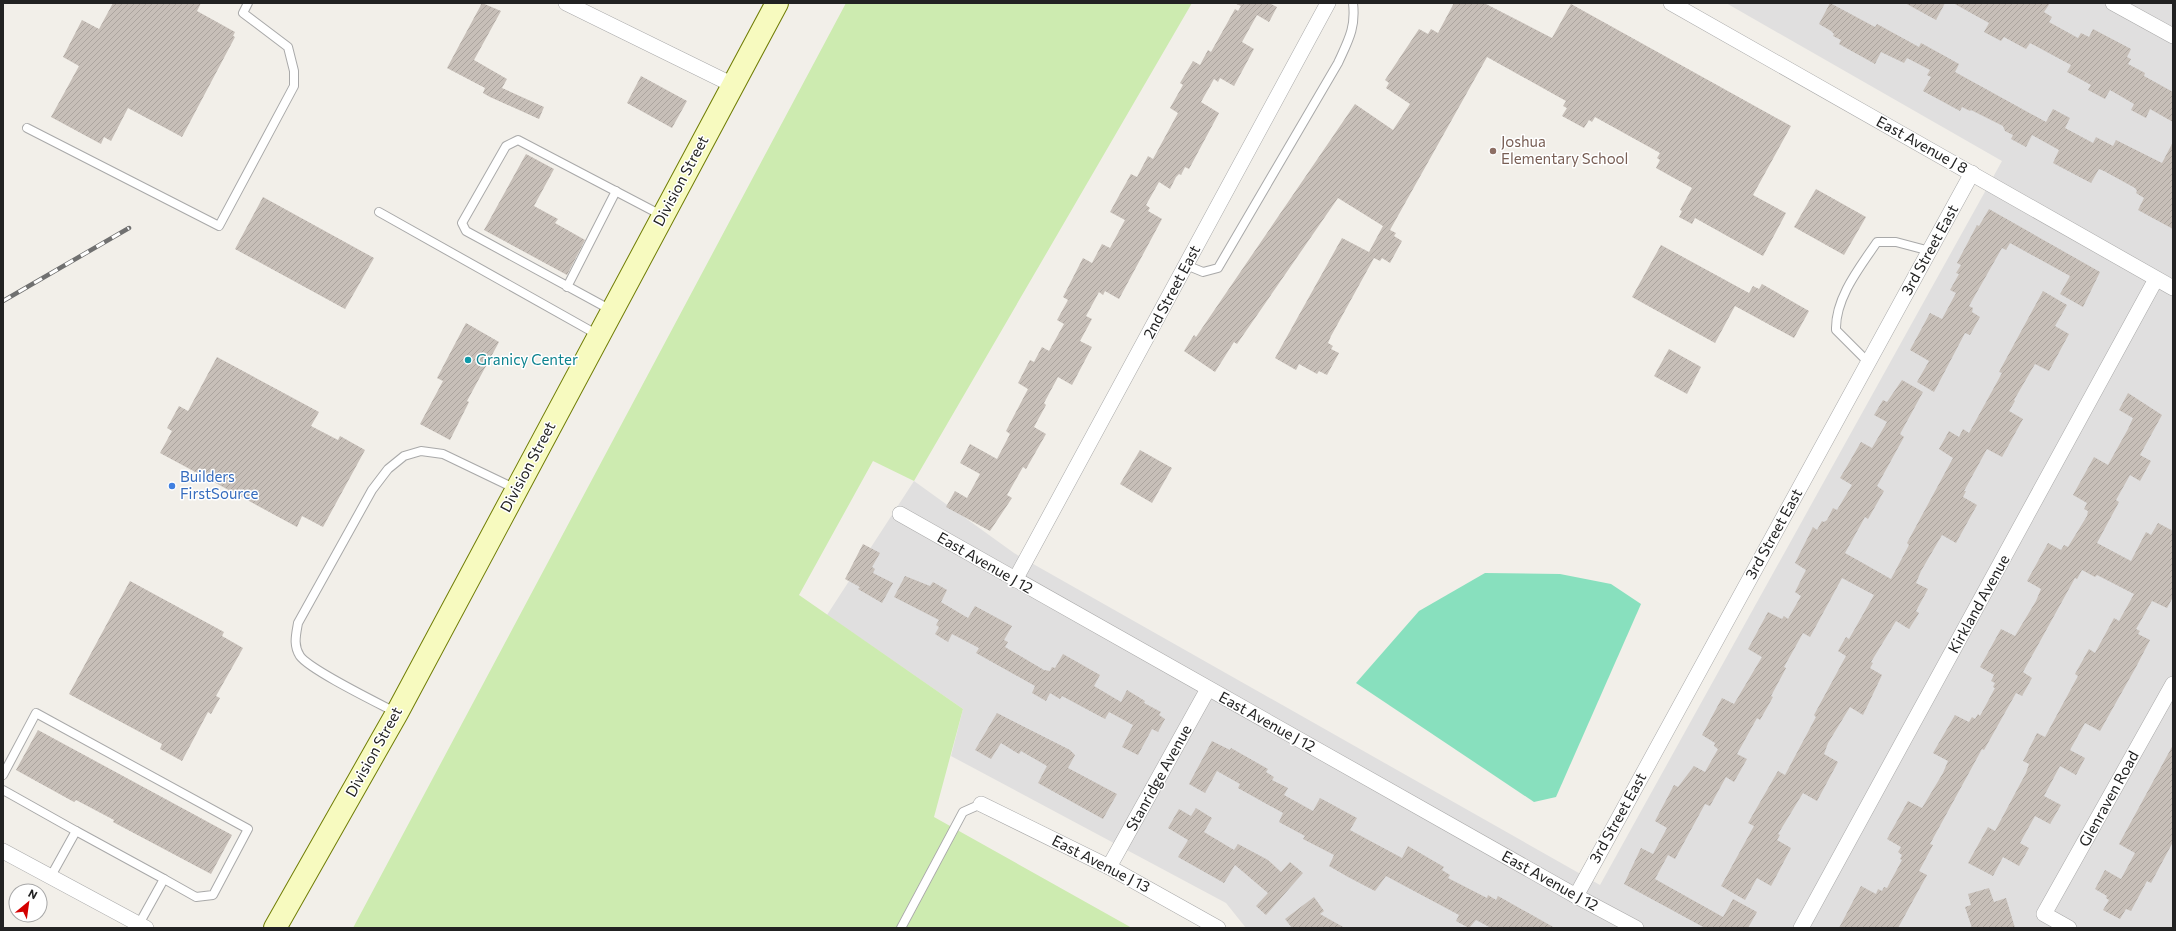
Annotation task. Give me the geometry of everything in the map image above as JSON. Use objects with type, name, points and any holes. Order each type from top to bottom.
[{"type":"main road","name":"Division Street","points":[[275,928],[397,713],[777,3]]},
{"type":"street","points":[[566,3],[733,85]]},
{"type":"street","name":"2nd Street East","points":[[1015,580],[1328,3]]},
{"type":"street","name":"East Avenue J 8","points":[[1671,3],[2173,288]]},
{"type":"street","points":[[2113,3],[2173,36]]},
{"type":"street","name":"3rd Street East","points":[[1576,896],[1972,173]]},
{"type":"street","name":"Kirkland Avenue","points":[[1802,928],[2156,279]]},
{"type":"street","name":"East Avenue J 12","points":[[900,514],[1208,689],[1576,896],[1636,928]]},
{"type":"street","name":"Glenraven Road","points":[[2070,928],[2044,914],[2173,684]]},
{"type":"street","name":"Stanridge Avenue","points":[[1109,867],[1208,689]]},
{"type":"street","name":"East Avenue J 13","points":[[981,804],[1109,867],[1218,928]]},
{"type":"street","points":[[3,851],[142,926]]},
{"type":"lane","points":[[27,128],[219,226],[294,86],[294,71],[288,47],[243,13],[248,3]]},
{"type":"lane","points":[[1186,265],[1203,272],[1218,268],[1338,62],[1348,41],[1355,19],[1353,3]]},
{"type":"lane","points":[[612,310],[466,231],[462,223],[506,146],[518,140],[663,216]]},
{"type":"lane","points":[[567,287],[616,191]]},
{"type":"lane","points":[[380,212],[599,335]]},
{"type":"lane","points":[[1868,362],[1836,330],[1835,316],[1855,274],[1877,242],[1896,242],[1930,251]]},
{"type":"lane","points":[[397,713],[318,670],[301,657],[294,641],[298,624],[372,490],[388,469],[404,456],[421,450],[443,454],[516,489]]},
{"type":"lane","points":[[3,775],[36,713],[248,829],[213,895],[196,897],[3,790]]},
{"type":"lane","points":[[901,928],[964,812],[981,804]]},
{"type":"lane","points":[[51,876],[76,831]]},
{"type":"lane","points":[[142,926],[164,879]]},
{"type":"shaded area","points":[[1726,3],[2173,3],[2173,928],[1246,928],[1226,903],[951,756],[963,709],[827,615],[914,481],[1014,553],[1600,885],[2002,161]]},
{"type":"green space","points":[[846,3],[1192,3],[914,481],[873,461],[799,595],[963,709],[934,817],[1132,928],[353,928]]},
{"type":"green space","points":[[1485,573],[1560,574],[1611,584],[1641,604],[1556,797],[1534,802],[1356,683],[1419,611]]},
{"type":"building","points":[[113,3],[201,3],[197,11],[235,32],[233,36],[235,37],[182,137],[128,108],[111,141],[104,137],[101,144],[51,117],[79,66],[63,57],[82,20],[99,29]]},
{"type":"building","points":[[482,3],[501,11],[474,60],[507,79],[502,88],[544,107],[539,119],[490,97],[483,93],[485,88],[447,68]]},
{"type":"building","points":[[1234,3],[1269,3],[1277,7],[1269,22],[1257,15],[1242,42],[1254,49],[1234,86],[1220,78],[1218,82],[1214,79],[1201,102],[1219,113],[1189,169],[1185,167],[1181,175],[1179,174],[1176,177],[1170,189],[1159,182],[1146,205],[1150,208],[1148,211],[1162,219],[1119,299],[1105,291],[1103,295],[1099,292],[1086,316],[1092,319],[1080,341],[1092,347],[1072,385],[1058,377],[1044,403],[1046,405],[1034,427],[1046,434],[1026,469],[1023,467],[1007,495],[1012,498],[990,531],[946,507],[955,491],[967,498],[980,474],[960,463],[970,444],[997,459],[1010,434],[1006,431],[1028,389],[1018,383],[1030,360],[1034,362],[1042,347],[1049,351],[1064,324],[1057,320],[1068,300],[1063,297],[1083,258],[1092,263],[1102,244],[1110,248],[1125,220],[1110,212],[1131,174],[1137,177],[1148,156],[1153,159],[1178,113],[1170,108],[1183,85],[1180,83],[1193,61],[1200,65],[1208,50],[1211,52],[1235,9],[1238,11],[1241,6]]},
{"type":"building","points":[[1454,3],[1484,3],[1552,38],[1571,4],[1791,126],[1753,195],[1786,213],[1763,256],[1695,218],[1692,224],[1679,217],[1682,211],[1680,210],[1692,188],[1656,168],[1660,160],[1657,158],[1660,153],[1595,117],[1592,122],[1589,120],[1584,128],[1562,116],[1567,108],[1563,106],[1566,101],[1487,57],[1390,230],[1396,233],[1394,236],[1402,241],[1390,263],[1382,258],[1380,261],[1374,258],[1331,336],[1328,343],[1333,346],[1331,349],[1339,353],[1327,375],[1319,371],[1317,374],[1299,364],[1296,370],[1275,358],[1342,238],[1369,252],[1383,226],[1338,198],[1237,344],[1234,342],[1215,372],[1184,351],[1194,335],[1196,337],[1355,104],[1393,130],[1410,104],[1386,88],[1389,83],[1385,80],[1419,29],[1428,34],[1431,29],[1438,33]]},
{"type":"building","points":[[1830,3],[1875,27],[1877,24],[1919,47],[1921,43],[1943,55],[1959,64],[1955,72],[2046,122],[2053,109],[2070,118],[2065,128],[2093,143],[2096,137],[2113,146],[2116,140],[2162,163],[2173,142],[2173,229],[2138,210],[2144,198],[2136,193],[2137,191],[2135,188],[2099,169],[2091,183],[2053,163],[2059,150],[2032,135],[2026,147],[2011,139],[2013,135],[2005,131],[2003,126],[1971,110],[1970,111],[1962,107],[1960,111],[1923,91],[1931,77],[1927,75],[1930,70],[1907,58],[1904,63],[1881,52],[1875,64],[1839,44],[1841,40],[1833,36],[1834,34],[1831,31],[1819,24]]},
{"type":"building","points":[[1905,3],[1945,3],[1936,20]]},
{"type":"building","points":[[1953,3],[2050,3],[2044,12],[2052,17],[2049,22],[2078,38],[2081,33],[2089,37],[2093,29],[2131,49],[2127,57],[2131,59],[2128,64],[2145,73],[2144,76],[2173,92],[2173,122],[2150,109],[2146,118],[2131,110],[2134,104],[2110,90],[2105,99],[2088,90],[2091,85],[2067,72],[2071,65],[2030,43],[2026,49],[2004,37],[2001,41],[1984,32],[1989,23]]},
{"type":"building","points":[[641,76],[687,101],[672,128],[627,103]]},
{"type":"building","points":[[526,154],[554,169],[534,206],[558,219],[555,223],[585,240],[567,275],[484,230]]},
{"type":"building","points":[[1816,189],[1866,217],[1844,255],[1794,227]]},
{"type":"building","points":[[263,197],[374,258],[345,309],[235,249]]},
{"type":"building","points":[[1989,209],[2100,272],[2083,307],[2060,294],[2070,276],[2010,243],[2006,250],[2002,248],[1969,306],[1973,308],[1972,312],[1980,317],[1970,335],[1965,333],[1934,392],[1917,382],[1929,361],[1910,350],[1930,313],[1942,319],[1956,293],[1950,290],[1959,274],[1956,273],[1961,265],[1957,263],[1977,225],[1979,226]]},
{"type":"building","points":[[1661,245],[1749,293],[1753,286],[1759,289],[1762,284],[1809,311],[1794,338],[1735,306],[1715,343],[1632,297]]},
{"type":"building","points":[[2043,291],[2067,305],[2055,326],[2069,334],[2049,371],[2035,364],[2014,400],[2015,401],[2009,411],[2023,419],[2002,457],[1987,449],[1964,491],[1966,491],[1963,497],[1977,505],[1956,543],[1942,535],[1921,571],[1916,583],[1928,589],[1916,611],[1919,613],[1909,629],[1896,621],[1871,662],[1873,663],[1870,668],[1882,675],[1863,715],[1850,707],[1828,743],[1824,754],[1838,762],[1817,801],[1803,793],[1778,834],[1780,835],[1777,840],[1791,848],[1771,886],[1757,878],[1745,900],[1721,886],[1754,826],[1748,823],[1778,771],[1785,775],[1816,717],[1814,715],[1846,656],[1838,651],[1846,637],[1849,639],[1874,595],[1842,578],[1810,637],[1803,633],[1784,667],[1786,668],[1771,696],[1773,697],[1760,720],[1757,718],[1737,754],[1747,759],[1734,782],[1726,777],[1710,806],[1705,804],[1675,859],[1668,855],[1655,879],[1723,917],[1733,899],[1757,912],[1748,928],[1705,928],[1624,884],[1641,848],[1653,854],[1667,828],[1655,821],[1674,785],[1678,787],[1694,766],[1705,772],[1718,749],[1714,746],[1715,743],[1702,735],[1722,698],[1734,704],[1762,657],[1748,649],[1768,612],[1782,619],[1784,616],[1788,619],[1801,596],[1795,592],[1806,570],[1795,563],[1813,527],[1817,530],[1822,521],[1824,522],[1827,520],[1833,508],[1837,510],[1852,485],[1840,478],[1861,442],[1872,448],[1887,422],[1874,415],[1883,400],[1887,402],[1902,380],[1923,392],[1900,434],[1904,437],[1877,486],[1884,491],[1868,519],[1865,517],[1845,553],[1891,579],[1909,545],[1907,543],[1953,458],[1939,449],[1949,431],[1959,437],[1963,429],[1969,433],[2002,373],[1999,372]]},
{"type":"building","points":[[466,323],[499,342],[467,401],[469,402],[450,440],[420,424],[443,381],[437,378]]},
{"type":"building","points":[[1669,349],[1701,367],[1687,394],[1654,376]]},
{"type":"building","points":[[217,357],[319,412],[311,426],[338,440],[340,436],[365,450],[323,527],[302,516],[297,527],[160,453],[172,431],[167,428],[179,406],[188,411]]},
{"type":"building","points":[[2128,393],[2162,415],[2140,455],[2151,461],[2140,481],[2130,475],[2116,500],[2119,502],[2097,543],[2131,561],[2146,532],[2151,535],[2158,523],[2173,531],[2173,597],[2167,608],[2152,601],[2136,629],[2140,631],[2138,634],[2150,640],[2136,667],[2100,731],[2085,723],[2070,750],[2085,758],[2076,775],[2060,766],[2044,796],[2061,805],[2050,824],[2035,816],[2020,843],[2029,848],[2019,866],[2003,857],[1993,876],[1968,863],[1988,827],[1995,831],[2026,773],[2029,764],[2023,761],[2037,733],[2045,737],[2078,676],[2075,674],[2089,649],[2095,653],[2114,618],[2119,621],[2134,594],[2097,575],[2095,577],[2082,570],[2077,579],[2075,578],[2023,672],[2032,678],[2022,696],[2016,693],[1984,750],[1982,749],[1930,844],[1933,845],[1919,871],[1927,875],[1898,928],[1839,928],[1861,886],[1876,894],[1878,889],[1882,891],[1884,887],[1887,888],[1902,860],[1900,859],[1902,855],[1898,852],[1901,847],[1887,839],[1908,801],[1922,808],[1943,773],[1948,761],[1933,753],[1955,715],[1969,722],[1972,717],[1975,719],[1978,714],[1980,716],[1995,688],[1993,687],[1995,683],[1991,681],[1994,675],[1980,667],[2001,629],[2015,636],[2036,601],[2041,589],[2027,581],[2048,543],[2061,550],[2064,545],[2068,547],[2087,516],[2088,511],[2084,509],[2087,503],[2073,495],[2094,457],[2108,465],[2128,429],[2133,418],[2119,410]]},
{"type":"building","points":[[1140,450],[1172,468],[1152,503],[1120,484]]},
{"type":"building","points":[[863,544],[880,553],[872,567],[875,569],[873,573],[893,583],[882,603],[858,589],[860,587],[845,579]]},
{"type":"building","points":[[905,576],[930,586],[933,582],[947,590],[941,602],[968,618],[975,606],[1012,626],[1004,640],[1008,642],[1005,647],[1044,670],[1050,671],[1052,667],[1055,668],[1063,654],[1100,675],[1094,686],[1121,702],[1127,690],[1145,701],[1144,703],[1161,712],[1159,715],[1165,719],[1158,732],[1152,729],[1138,755],[1122,747],[1133,725],[1109,712],[1105,719],[1062,696],[1060,699],[1050,693],[1046,701],[1032,693],[1035,686],[976,653],[979,648],[952,634],[948,642],[935,634],[939,627],[936,625],[939,620],[894,597]]},
{"type":"building","points":[[130,581],[224,632],[222,636],[243,648],[216,696],[220,698],[211,714],[208,712],[182,761],[160,749],[162,744],[69,694]]},
{"type":"building","points":[[997,713],[1070,750],[1075,755],[1068,768],[1117,794],[1103,819],[1038,783],[1047,766],[1021,751],[1019,754],[1001,743],[991,759],[975,750]]},
{"type":"building","points":[[38,730],[232,835],[211,874],[113,822],[114,820],[76,800],[74,802],[16,770]]},
{"type":"building","points":[[1212,741],[1230,750],[1231,748],[1268,769],[1266,772],[1274,777],[1272,780],[1288,788],[1284,795],[1313,811],[1320,798],[1357,818],[1350,830],[1402,858],[1408,846],[1444,867],[1442,870],[1450,875],[1448,878],[1487,898],[1488,895],[1496,900],[1498,896],[1555,928],[1491,928],[1476,920],[1469,928],[1456,921],[1459,915],[1386,876],[1375,891],[1348,877],[1329,866],[1334,855],[1303,839],[1305,836],[1279,822],[1283,813],[1238,788],[1240,784],[1217,771],[1205,793],[1189,784]]},
{"type":"building","points":[[2173,745],[2173,842],[2151,883],[2147,881],[2131,911],[2126,909],[2120,919],[2103,910],[2109,900],[2106,898],[2107,896],[2095,889],[2105,870],[2121,879],[2135,853],[2119,844]]},
{"type":"building","points":[[1196,808],[1212,818],[1204,832],[1234,850],[1238,844],[1268,860],[1281,872],[1290,862],[1303,873],[1266,915],[1256,906],[1268,893],[1235,865],[1224,883],[1178,857],[1188,840],[1168,828],[1179,809],[1191,816]]},
{"type":"building","points":[[1989,888],[1994,902],[2006,898],[2015,928],[1972,928],[1965,907],[1971,905],[1968,894]]},
{"type":"building","points":[[1314,897],[1324,911],[1320,914],[1345,928],[1292,928],[1285,919]]},
{"type":"railway","points":[[3,301],[129,228]]},
{"type":"place","name":"Joshua Elementary School","points":[[1493,151]]},
{"type":"place","name":"Granicy Center","points":[[468,360]]},
{"type":"place","name":"Builders FirstSource","points":[[172,486]]}]
